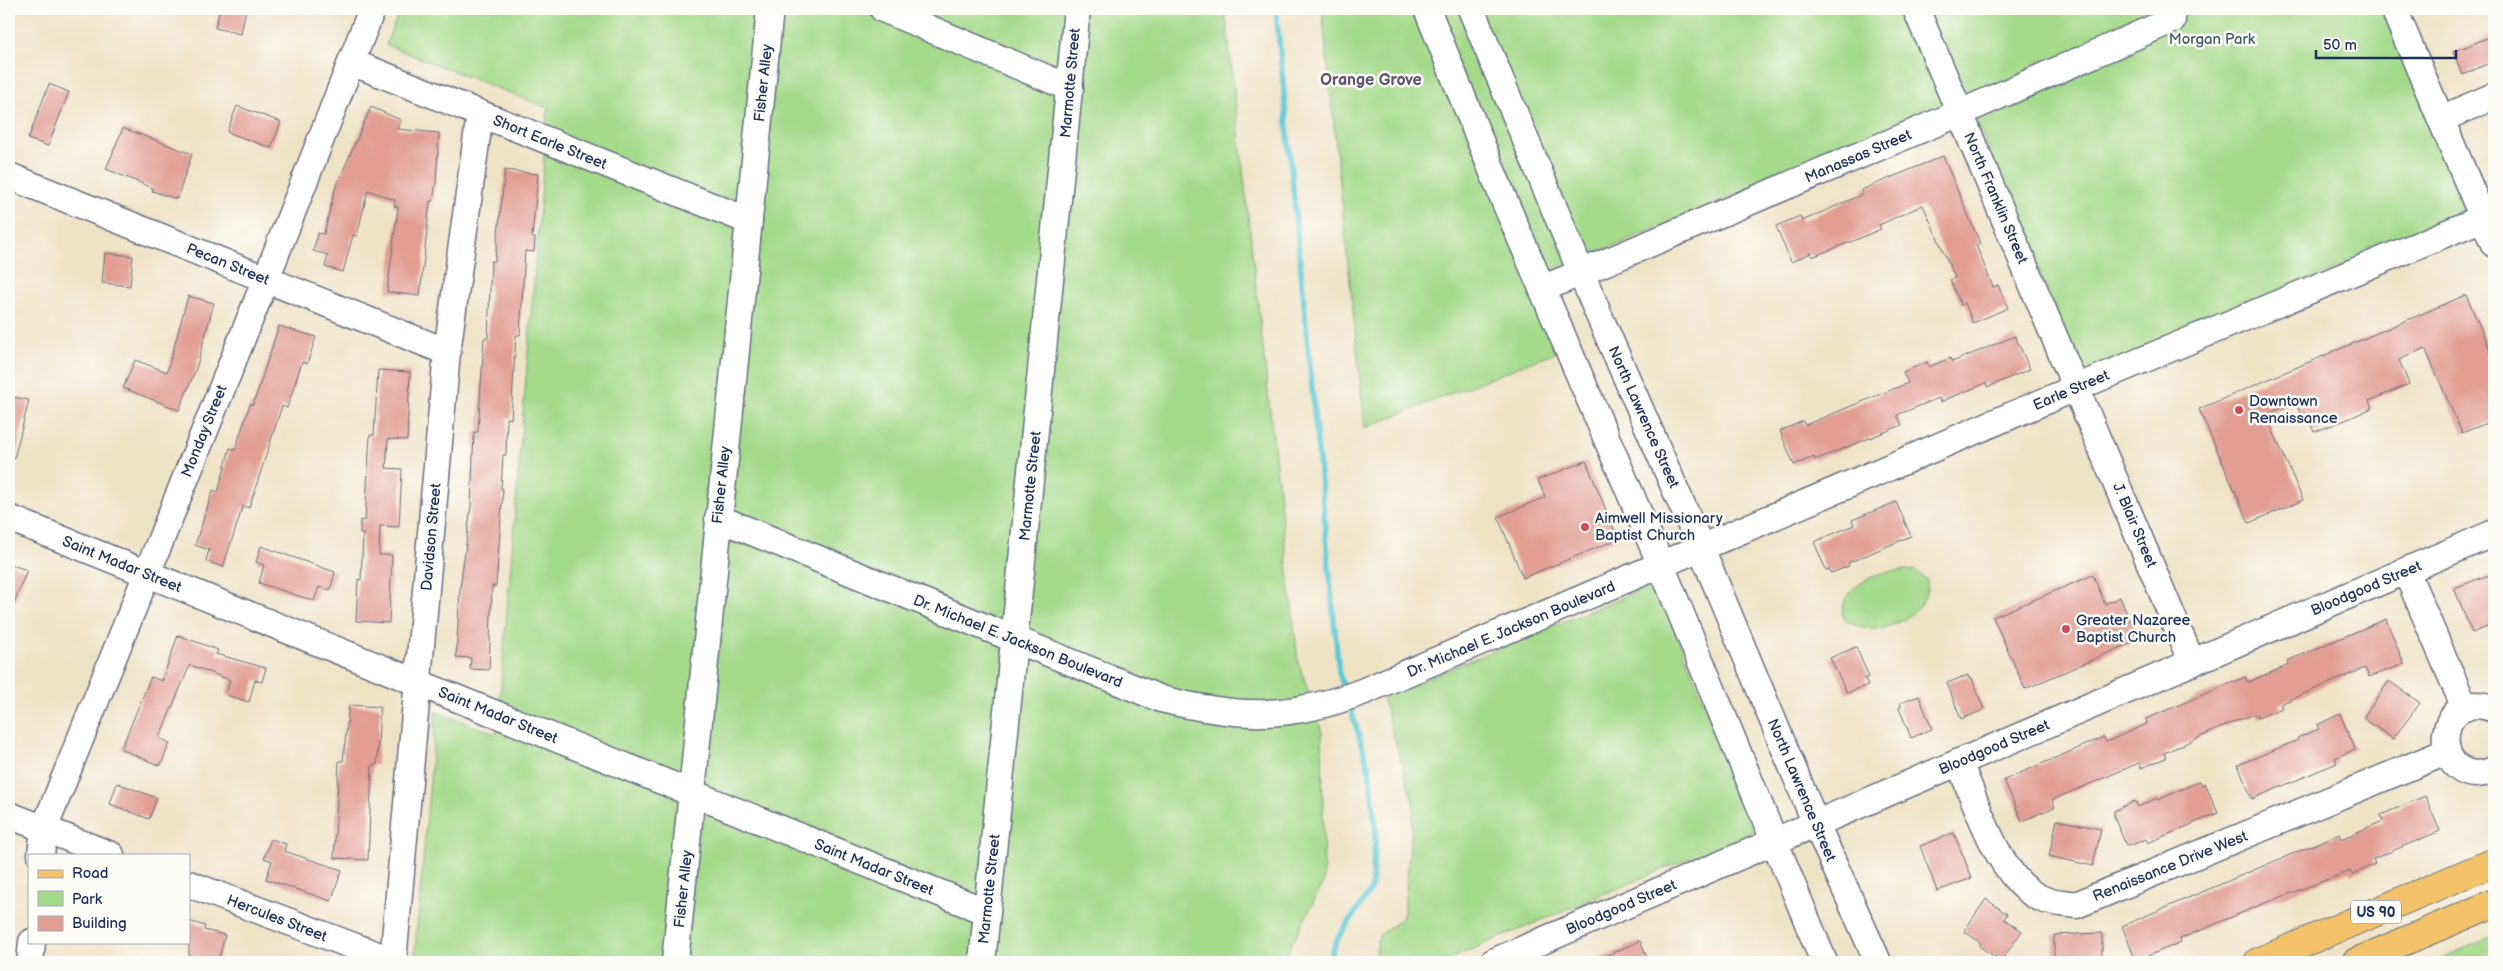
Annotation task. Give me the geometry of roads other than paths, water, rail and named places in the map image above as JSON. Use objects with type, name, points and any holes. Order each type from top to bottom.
[{"type":"main road","name":"US 90","points":[[2258,962],[2494,862]]},
{"type":"main road","points":[[2418,894],[2494,877]]},
{"type":"main road","name":"US 90","points":[[2356,962],[2494,903]]},
{"type":"street","name":"Monday Street","points":[[41,854],[44,829],[266,280],[372,9]]},
{"type":"street","name":"Fisher Alley","points":[[675,962],[770,9]]},
{"type":"street","points":[[883,9],[1070,88]]},
{"type":"street","name":"Marmotte Street","points":[[982,962],[1077,9]]},
{"type":"street","points":[[1428,9],[1542,289],[1661,565],[1824,962]]},
{"type":"street","name":"North Lawrence Street","points":[[1471,9],[1701,548],[1816,824],[1878,962]]},
{"type":"street","name":"North Franklin Street","points":[[1916,9],[2078,387]]},
{"type":"street","points":[[2394,9],[2494,244]]},
{"type":"street","name":"Manassas Street","points":[[1542,289],[1960,113],[2170,14]]},
{"type":"street","name":"Short Earle Street","points":[[351,62],[749,221]]},
{"type":"street","points":[[2441,119],[2494,96]]},
{"type":"street","name":"Davidson Street","points":[[393,962],[447,352],[480,114]]},
{"type":"street","name":"Pecan Street","points":[[9,176],[447,352]]},
{"type":"street","name":"Earle Street","points":[[1661,565],[2078,387],[2483,218]]},
{"type":"street","name":"J. Blair Street","points":[[2078,387],[2192,663]]},
{"type":"street","name":"Saint Madar Street","points":[[9,518],[987,912]]},
{"type":"street","name":"Dr. Michael E. Jackson Boulevard","points":[[718,518],[1161,699],[1198,708],[1233,713],[1284,713],[1328,705],[1661,565]]},
{"type":"street","name":"Bloodgood Street","points":[[1493,962],[2494,533]]},
{"type":"street","points":[[2406,571],[2465,708]]},
{"type":"street","points":[[2494,709],[2476,705],[2456,713],[2447,726],[2444,741],[2446,752],[2460,769],[2482,774],[2494,771]]},
{"type":"street","name":"Renaissance Drive West","points":[[1959,762],[2002,861],[2021,885],[2044,900],[2076,905],[2446,752]]},
{"type":"street","points":[[9,815],[108,854]]},
{"type":"street","name":"Hercules Street","points":[[190,884],[393,962]]},
{"type":"street","points":[[30,962],[32,944]]},
{"type":"waterway","points":[[1276,9],[1339,673],[1345,692]]},
{"type":"waterway","points":[[1327,962],[1338,938],[1371,890],[1376,831],[1369,769],[1349,703]]},
{"type":"place","name":"Downtown Renaissance","points":[[2239,410]]},
{"type":"place","name":"Aimwell Missionary Baptist Church","points":[[1585,527]]},
{"type":"place","name":"Greater Nazaree Baptist Church","points":[[2066,629]]},
{"type":"district","name":"Orange Grove","points":[[1371,79]]},
{"type":"park label","name":"Morgan Park","points":[[2212,39]]}]
